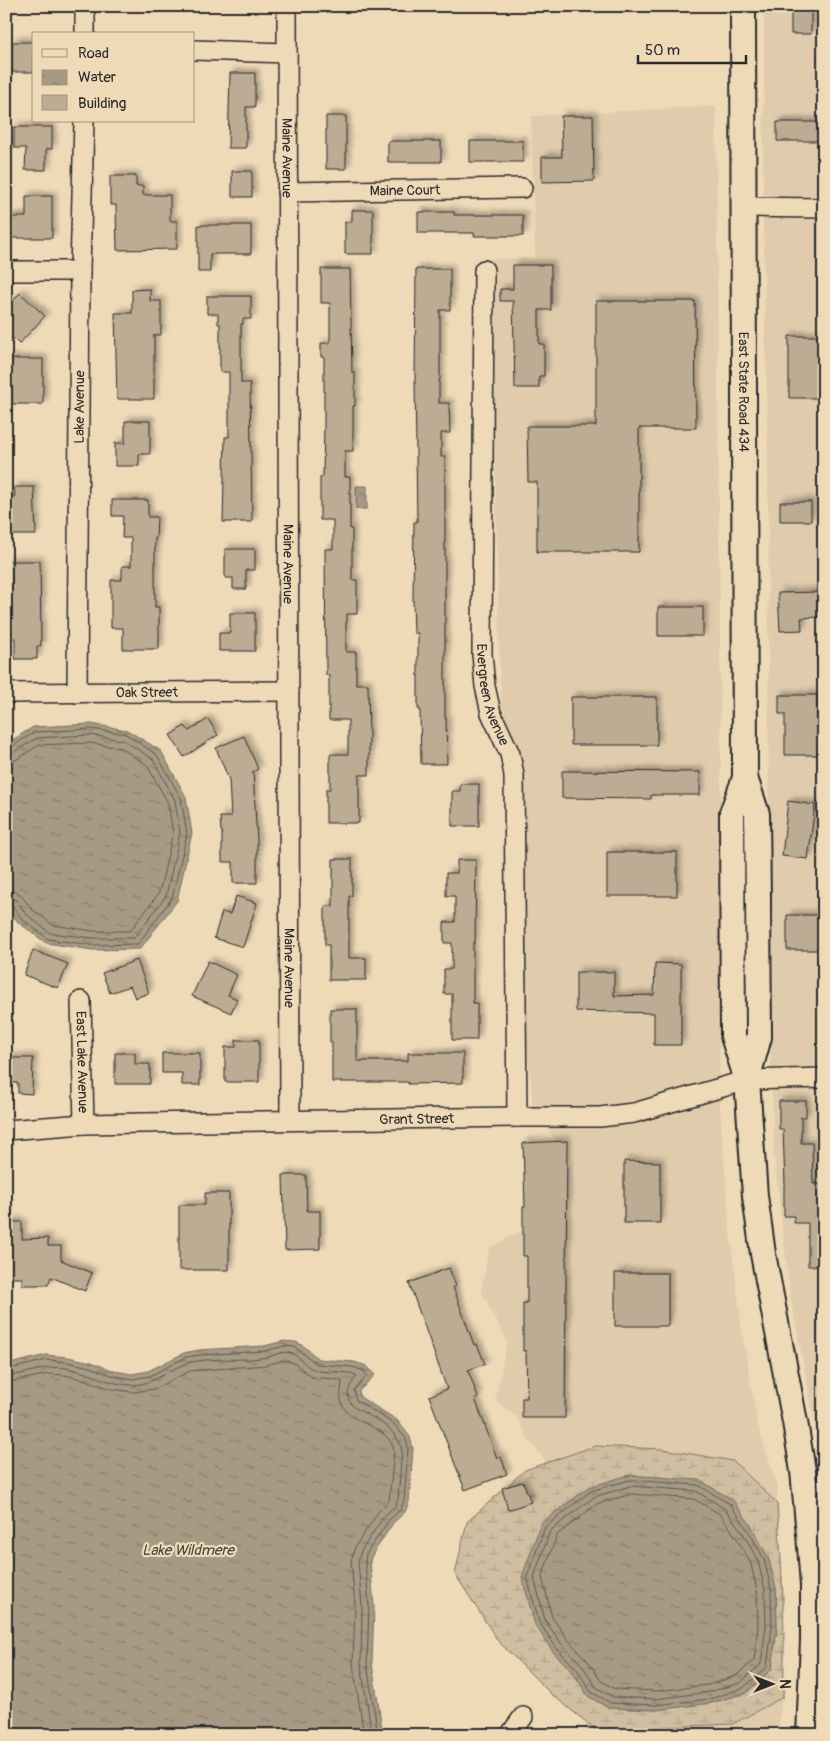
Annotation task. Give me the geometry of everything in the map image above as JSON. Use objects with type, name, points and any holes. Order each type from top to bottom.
[{"type":"main road","name":"East State Road 434","points":[[743,6],[745,778],[757,814],[759,1037],[747,1080],[753,1172],[761,1244],[795,1422],[810,1534],[813,1585],[813,1640],[809,1735]]},
{"type":"street","points":[[85,6],[85,32]]},
{"type":"street","name":"Maine Avenue","points":[[287,6],[290,1120]]},
{"type":"street","points":[[195,50],[287,53]]},
{"type":"street","name":"Lake Avenue","points":[[77,693],[80,271],[84,122]]},
{"type":"street","name":"Maine Court","points":[[287,192],[522,188]]},
{"type":"street","points":[[744,207],[824,208]]},
{"type":"street","name":"Evergreen Avenue","points":[[484,270],[482,654],[485,686],[492,713],[510,754],[514,776],[517,1116]]},
{"type":"street","points":[[6,271],[80,271]]},
{"type":"street","name":"Oak Street","points":[[6,693],[288,691]]},
{"type":"street","name":"East Lake Avenue","points":[[80,1000],[84,1124]]},
{"type":"street","name":"Grant Street","points":[[6,1130],[84,1124],[517,1116],[600,1117],[634,1113],[747,1080],[824,1078]]},
{"type":"street","points":[[510,1735],[523,1717]]},
{"type":"shaded area","points":[[764,6],[824,6],[824,200],[763,200]]},
{"type":"shaded area","points":[[716,106],[722,897],[719,1081],[632,1106],[599,1110],[535,1109],[533,1107],[525,1026],[501,713],[492,361],[492,263],[489,263],[489,259],[535,258],[531,116]]},
{"type":"shaded area","points":[[763,215],[824,215],[824,1071],[771,1072],[769,1011],[768,474]]},
{"type":"shaded area","points":[[824,1086],[824,1471],[790,1295],[774,1157],[772,1087]]},
{"type":"shaded area","points":[[719,1096],[730,1231],[742,1330],[758,1426],[778,1487],[777,1503],[732,1461],[662,1449],[595,1446],[547,1463],[527,1438],[517,1417],[495,1401],[507,1341],[481,1291],[489,1248],[536,1223],[524,1194],[572,1162],[544,1124]]},
{"type":"shaded area","points":[[782,1697],[778,1735],[585,1735],[585,1721],[596,1730],[733,1724]]},
{"type":"green space","points":[[595,1446],[662,1449],[733,1461],[777,1503],[783,1600],[783,1697],[733,1724],[596,1730],[550,1693],[498,1641],[455,1574],[467,1522],[525,1470]],"holes":[[[768,1557],[776,1589],[777,1627],[772,1669],[746,1693],[711,1703],[656,1710],[609,1708],[588,1696],[572,1671],[554,1653]]]},
{"type":"water","points":[[356,486],[367,486],[367,509],[356,509]]},
{"type":"water","points":[[91,724],[127,730],[161,751],[186,797],[192,833],[177,901],[140,949],[92,950],[46,943],[18,922],[6,906],[6,744],[33,727]]},
{"type":"water","name":"Lake Wildmere","points":[[284,1341],[296,1342],[305,1347],[318,1359],[354,1362],[367,1366],[375,1375],[359,1391],[360,1397],[397,1420],[410,1437],[413,1449],[409,1502],[405,1512],[393,1523],[371,1557],[370,1562],[374,1606],[372,1664],[383,1735],[6,1735],[6,1365],[46,1355],[91,1362],[115,1371],[132,1374],[148,1371],[184,1353],[199,1350],[264,1346]]},
{"type":"water","points":[[629,1475],[699,1480],[733,1500],[752,1527],[768,1557],[776,1589],[777,1627],[772,1669],[746,1693],[711,1703],[656,1710],[609,1708],[588,1696],[572,1671],[554,1653],[535,1625],[522,1577],[541,1523],[589,1487]]},
{"type":"building","points":[[791,6],[811,6],[811,34],[791,34]]},
{"type":"building","points":[[12,42],[32,42],[32,72],[12,72]]},
{"type":"building","points":[[230,73],[255,73],[255,107],[246,107],[246,148],[228,148]]},
{"type":"building","points":[[326,116],[346,116],[346,169],[326,169]]},
{"type":"building","points":[[561,116],[593,116],[594,181],[542,182],[542,157],[562,157]]},
{"type":"building","points":[[777,122],[824,122],[824,141],[777,141]]},
{"type":"building","points":[[14,127],[52,127],[52,149],[46,149],[46,170],[25,170],[26,148],[14,148]]},
{"type":"building","points":[[388,141],[441,141],[441,162],[388,162]]},
{"type":"building","points":[[470,141],[523,141],[523,162],[470,162]]},
{"type":"building","points":[[232,171],[252,171],[252,197],[232,197]]},
{"type":"building","points":[[110,176],[136,176],[136,186],[143,186],[143,195],[170,195],[170,221],[177,221],[177,249],[117,250],[116,205],[110,205]]},
{"type":"building","points":[[26,196],[52,196],[52,238],[6,238],[6,217],[26,217]]},
{"type":"building","points":[[352,210],[373,210],[373,254],[345,254],[345,222],[352,222]]},
{"type":"building","points":[[418,212],[454,212],[454,215],[523,215],[523,236],[474,236],[474,233],[418,233]]},
{"type":"building","points":[[198,225],[251,225],[251,254],[210,254],[210,272],[198,272]]},
{"type":"building","points":[[513,265],[551,265],[551,310],[539,310],[539,344],[544,344],[544,376],[539,376],[539,388],[515,388],[513,301],[500,301],[500,289],[513,289]]},
{"type":"building","points":[[321,269],[350,269],[352,373],[355,373],[355,406],[353,406],[353,451],[345,451],[345,477],[350,477],[352,580],[357,580],[357,614],[347,614],[346,652],[356,652],[356,684],[368,684],[369,738],[369,775],[359,775],[359,823],[326,823],[326,789],[330,789],[330,754],[348,754],[348,720],[329,720],[329,675],[326,675],[325,549],[333,549],[333,520],[320,520],[320,477],[323,477],[324,424],[324,357],[321,357],[321,343],[330,343],[330,303],[321,303]]},
{"type":"building","points":[[416,269],[450,269],[450,310],[440,310],[439,380],[439,403],[449,403],[450,433],[441,433],[441,457],[445,457],[445,718],[447,764],[421,764],[420,709],[418,709],[418,633],[414,633],[413,599],[414,522],[417,522]]},
{"type":"building","points":[[150,289],[150,301],[161,301],[161,335],[154,335],[154,399],[117,399],[115,313],[132,313],[132,290]]},
{"type":"building","points":[[20,293],[45,316],[19,344],[6,332],[6,308]]},
{"type":"building","points":[[207,296],[251,296],[251,319],[243,319],[243,324],[241,324],[241,383],[250,383],[252,522],[223,522],[225,437],[229,437],[229,372],[220,372],[220,324],[218,324],[218,314],[207,314]]},
{"type":"building","points":[[596,301],[695,301],[696,428],[639,428],[639,552],[537,552],[537,482],[528,482],[527,426],[596,426]]},
{"type":"building","points":[[789,336],[824,336],[824,398],[789,398]]},
{"type":"building","points":[[8,359],[43,359],[43,404],[12,404],[12,382],[8,382]]},
{"type":"building","points":[[125,421],[150,421],[150,454],[139,454],[139,466],[115,466],[115,443],[125,443]]},
{"type":"building","points":[[14,487],[34,487],[36,535],[6,535],[6,521],[9,521],[8,496],[15,496]]},
{"type":"building","points":[[112,500],[148,500],[148,517],[157,517],[155,538],[155,607],[159,607],[159,649],[123,649],[123,628],[111,628],[111,580],[122,580],[122,566],[131,566],[131,538],[122,538],[123,516],[112,516]]},
{"type":"building","points":[[780,502],[811,502],[811,521],[780,521]]},
{"type":"building","points":[[225,549],[255,549],[255,570],[246,570],[246,589],[233,589],[233,578],[225,578]]},
{"type":"building","points":[[6,561],[40,561],[41,646],[37,646],[37,659],[15,659],[15,638],[6,638]]},
{"type":"building","points":[[818,592],[819,617],[801,618],[802,630],[780,631],[778,593]]},
{"type":"building","points":[[658,607],[703,607],[703,636],[658,636]]},
{"type":"building","points":[[230,613],[255,613],[255,651],[219,651],[219,633],[230,633]]},
{"type":"building","points":[[779,695],[817,695],[817,727],[824,727],[824,755],[785,755],[785,714],[779,714]]},
{"type":"building","points":[[571,697],[657,697],[657,745],[571,745]]},
{"type":"building","points":[[208,719],[218,735],[184,757],[170,735],[185,726],[189,731]]},
{"type":"building","points":[[244,736],[258,769],[253,772],[257,841],[257,883],[233,883],[233,862],[222,862],[220,817],[231,817],[229,780],[216,748]]},
{"type":"building","points":[[562,771],[700,772],[700,795],[651,795],[651,799],[562,798]]},
{"type":"building","points":[[460,784],[479,784],[479,826],[452,826],[452,791],[460,791]]},
{"type":"building","points":[[788,801],[815,805],[808,859],[782,856]]},
{"type":"building","points":[[607,852],[677,852],[677,896],[607,896]]},
{"type":"building","points":[[333,859],[352,859],[352,896],[349,896],[349,958],[366,958],[366,980],[329,980],[329,945],[325,945],[325,906],[333,906]]},
{"type":"building","points":[[457,860],[476,860],[473,1003],[477,1003],[477,1040],[452,1040],[452,994],[444,994],[444,969],[452,969],[452,943],[444,943],[444,922],[455,922],[455,896],[446,896],[446,873],[457,873]]},
{"type":"building","points":[[236,896],[257,903],[243,947],[214,938],[222,912],[230,914]]},
{"type":"building","points":[[787,915],[824,915],[824,950],[787,950]]},
{"type":"building","points":[[33,950],[68,964],[58,988],[24,975]]},
{"type":"building","points":[[137,960],[149,993],[135,998],[130,986],[110,993],[102,973]]},
{"type":"building","points":[[208,961],[237,975],[228,995],[237,999],[231,1013],[192,996]]},
{"type":"building","points":[[655,963],[681,964],[681,1045],[654,1045],[654,1013],[576,1011],[576,972],[614,972],[614,996],[654,995]]},
{"type":"building","points":[[330,1009],[357,1009],[357,1061],[408,1061],[408,1053],[463,1053],[463,1083],[332,1082]]},
{"type":"building","points":[[236,1040],[259,1040],[259,1082],[225,1082],[225,1047],[236,1047]]},
{"type":"building","points":[[115,1053],[135,1053],[135,1064],[150,1064],[150,1084],[115,1084]]},
{"type":"building","points":[[162,1053],[200,1053],[200,1085],[182,1085],[182,1073],[162,1073]]},
{"type":"building","points":[[6,1058],[33,1058],[32,1094],[18,1093],[18,1083],[6,1083]]},
{"type":"building","points":[[779,1101],[806,1101],[806,1117],[801,1117],[801,1143],[812,1143],[813,1184],[820,1184],[820,1201],[824,1201],[824,1266],[808,1266],[808,1223],[794,1223],[794,1216],[784,1216],[783,1129],[779,1129]]},
{"type":"building","points":[[567,1141],[565,1418],[522,1418],[522,1398],[527,1398],[526,1351],[523,1351],[523,1303],[527,1303],[527,1256],[523,1256],[523,1207],[525,1207],[523,1143]]},
{"type":"building","points":[[624,1161],[660,1162],[660,1223],[624,1223]]},
{"type":"building","points":[[283,1175],[306,1175],[307,1211],[320,1211],[320,1249],[285,1250]]},
{"type":"building","points":[[205,1193],[229,1193],[229,1270],[179,1270],[179,1205],[205,1205]]},
{"type":"building","points":[[6,1222],[22,1222],[22,1239],[48,1238],[48,1246],[61,1246],[61,1260],[92,1273],[85,1291],[51,1277],[48,1285],[22,1285],[22,1278],[6,1278]]},
{"type":"building","points":[[449,1268],[456,1286],[453,1287],[474,1345],[477,1344],[485,1364],[468,1370],[478,1398],[475,1399],[497,1458],[501,1457],[507,1474],[465,1490],[429,1396],[447,1389],[409,1283]]},
{"type":"building","points":[[615,1273],[668,1273],[668,1326],[615,1326]]},
{"type":"building","points":[[523,1482],[531,1502],[508,1510],[502,1488]]}]
